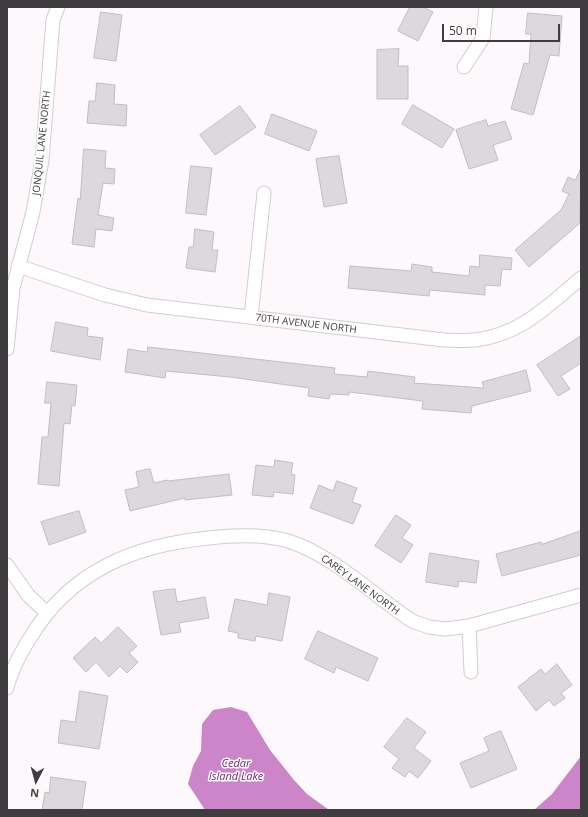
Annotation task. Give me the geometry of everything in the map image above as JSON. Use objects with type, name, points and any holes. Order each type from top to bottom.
[{"type":"street","name":"JONQUIL LANE NORTH","points":[[7,349],[13,288],[33,212],[41,167],[53,20],[58,7]]},
{"type":"street","points":[[464,67],[482,38],[486,7]]},
{"type":"street","points":[[251,317],[264,193]]},
{"type":"street","name":"70TH AVENUE NORTH","points":[[18,266],[124,300],[147,305],[444,340],[474,340],[498,335],[521,326],[546,308],[581,278]]},
{"type":"street","name":"CAREY LANE NORTH","points":[[7,688],[16,663],[47,613],[67,592],[90,575],[120,558],[152,546],[186,540],[227,536],[256,536],[287,541],[316,553],[412,621],[429,627],[445,629],[469,626],[581,595]]},
{"type":"street","points":[[7,565],[28,594],[47,613]]},
{"type":"street","points":[[469,626],[471,672]]},
{"type":"water","name":"Cedar Island Lake","points":[[231,707],[247,712],[270,750],[294,780],[307,794],[329,810],[205,810],[188,784],[193,766],[201,751],[202,724],[213,710]]},
{"type":"water","points":[[581,756],[581,810],[534,810],[552,794]]},
{"type":"building","points":[[410,7],[423,7],[433,12],[418,41],[398,31]]},
{"type":"building","points":[[101,12],[122,15],[116,61],[94,58]]},
{"type":"building","points":[[528,13],[562,16],[559,56],[550,55],[533,115],[511,109],[524,63],[529,64],[531,34],[526,34]]},
{"type":"building","points":[[399,49],[398,66],[408,66],[408,99],[377,99],[377,50]]},
{"type":"building","points":[[97,83],[115,85],[114,104],[127,105],[126,126],[87,123],[89,101],[95,101]]},
{"type":"building","points":[[413,105],[454,129],[442,148],[402,124]]},
{"type":"building","points":[[240,106],[256,127],[215,155],[200,135]]},
{"type":"building","points":[[272,114],[317,131],[309,151],[265,134]]},
{"type":"building","points":[[486,120],[488,126],[505,121],[512,139],[493,145],[498,160],[469,169],[456,130]]},
{"type":"building","points":[[84,149],[106,151],[105,168],[115,169],[114,184],[103,183],[98,215],[114,218],[112,231],[96,229],[94,247],[72,244],[78,198],[80,199]]},
{"type":"building","points":[[339,156],[347,203],[324,207],[316,159]]},
{"type":"building","points":[[191,166],[212,168],[206,215],[186,213]]},
{"type":"building","points":[[581,168],[580,223],[529,267],[515,250],[561,210],[569,194],[562,191],[568,177],[575,180]]},
{"type":"building","points":[[195,229],[214,232],[212,250],[218,250],[215,272],[186,268],[189,247],[193,247]]},
{"type":"building","points":[[480,255],[512,258],[511,270],[502,269],[500,286],[485,285],[485,295],[430,290],[429,296],[348,288],[350,266],[411,271],[412,264],[432,267],[432,272],[469,276],[470,266],[479,267]]},
{"type":"building","points":[[56,322],[88,328],[87,336],[103,338],[100,360],[51,351]]},
{"type":"building","points":[[581,336],[581,363],[561,376],[570,389],[558,396],[537,365]]},
{"type":"building","points":[[148,347],[335,368],[334,374],[367,377],[368,371],[415,377],[414,383],[484,388],[482,382],[526,370],[531,391],[472,406],[471,413],[422,409],[423,401],[349,392],[349,395],[330,394],[329,399],[308,396],[309,388],[230,377],[166,371],[165,378],[125,372],[128,349],[147,352]]},
{"type":"building","points":[[47,382],[77,385],[75,406],[72,405],[70,424],[64,423],[59,486],[38,484],[42,437],[48,437],[51,403],[45,403]]},
{"type":"building","points":[[275,460],[293,463],[291,474],[295,475],[293,494],[274,492],[273,497],[252,495],[256,465],[274,467]]},
{"type":"building","points":[[150,469],[154,483],[167,480],[229,474],[232,495],[185,500],[185,498],[130,511],[125,490],[139,487],[136,472]]},
{"type":"building","points":[[337,481],[357,488],[352,502],[361,505],[353,524],[310,508],[319,485],[333,491]]},
{"type":"building","points":[[79,511],[86,532],[49,545],[41,522]]},
{"type":"building","points":[[396,515],[411,525],[402,538],[413,545],[401,563],[375,546]]},
{"type":"building","points":[[581,531],[581,555],[502,576],[496,554],[541,542],[542,544]]},
{"type":"building","points":[[430,553],[479,561],[476,583],[459,581],[458,587],[426,582]]},
{"type":"building","points":[[175,589],[177,602],[205,597],[209,618],[179,623],[181,632],[161,635],[153,592]]},
{"type":"building","points":[[269,593],[290,597],[282,641],[256,636],[255,641],[238,638],[238,633],[228,631],[235,599],[267,605]]},
{"type":"building","points":[[118,627],[137,646],[129,653],[138,662],[127,673],[120,666],[109,677],[96,662],[86,672],[73,658],[95,637],[101,643]]},
{"type":"building","points":[[318,631],[378,658],[368,681],[336,667],[334,673],[305,659]]},
{"type":"building","points":[[557,664],[572,685],[561,693],[565,698],[554,706],[549,700],[536,711],[518,687],[541,669],[545,674]]},
{"type":"building","points":[[80,691],[108,696],[99,749],[58,743],[61,720],[75,722]]},
{"type":"building","points":[[407,718],[426,732],[414,748],[431,761],[418,778],[409,771],[405,777],[392,768],[399,759],[384,747]]},
{"type":"building","points":[[501,731],[517,769],[471,788],[460,763],[489,751],[484,738]]},
{"type":"building","points":[[51,777],[86,782],[82,810],[42,810],[45,792],[49,793]]}]
